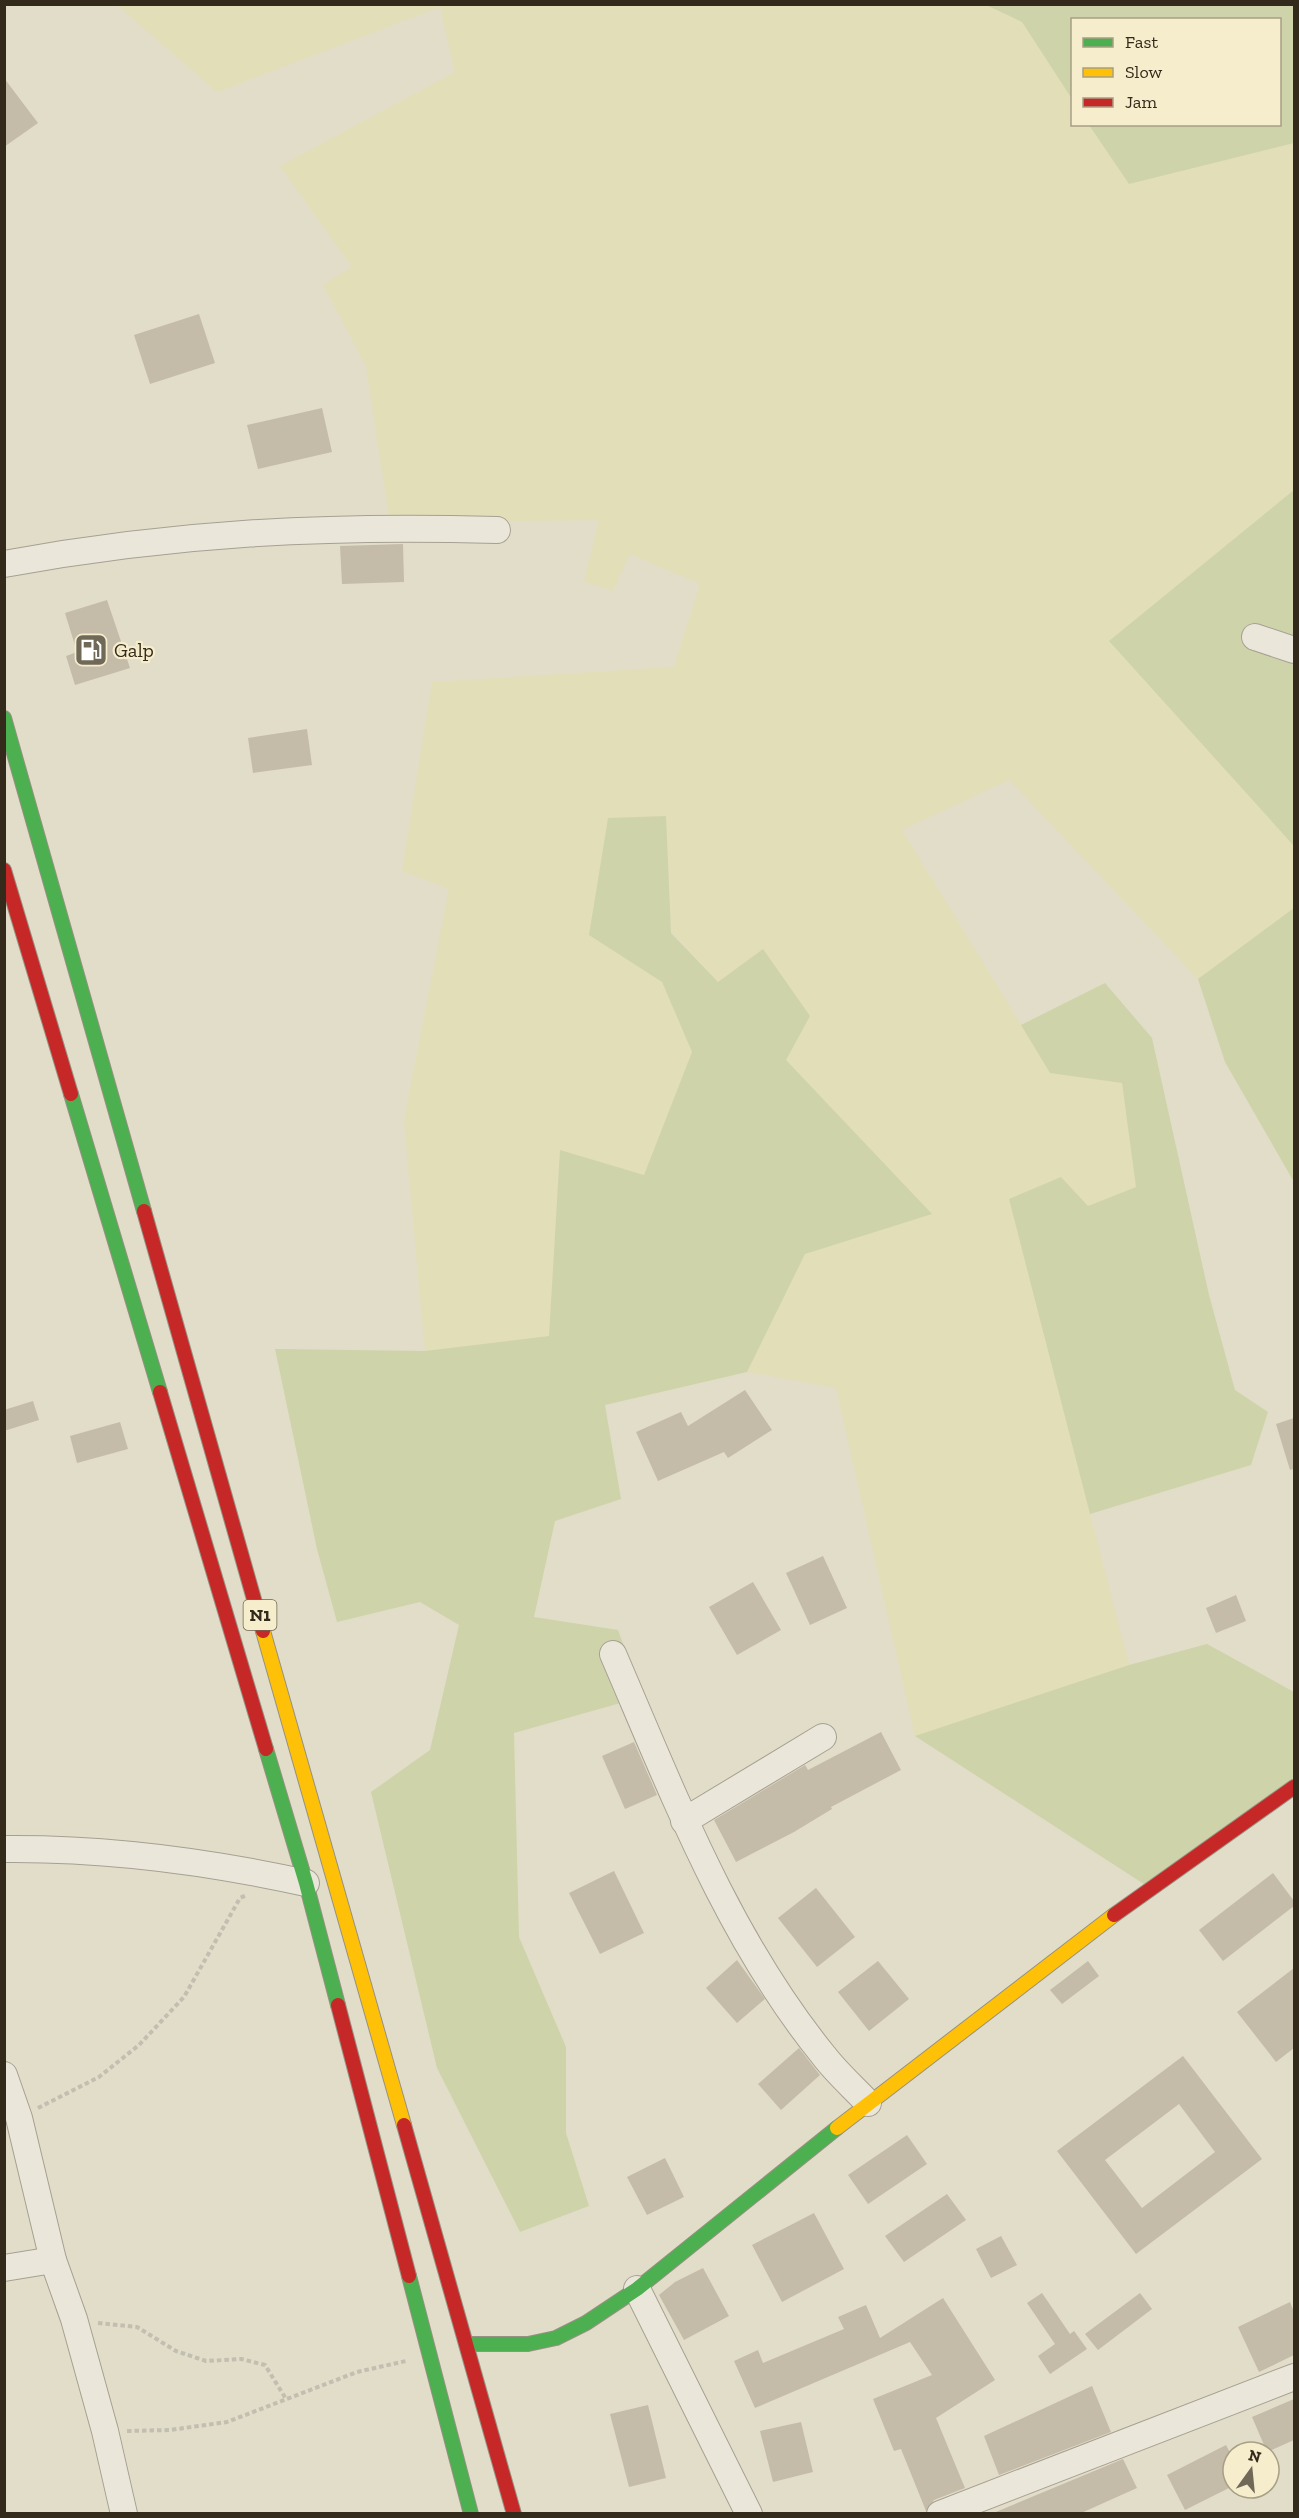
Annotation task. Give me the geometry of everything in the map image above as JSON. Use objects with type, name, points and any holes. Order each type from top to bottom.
[{"type":"main road","name":"N1","points":[[4,718],[468,2344],[514,2514]]},
{"type":"main road","name":"N1","points":[[4,870],[306,1883],[471,2514]]},
{"type":"main road","points":[[468,2344],[528,2344],[556,2338],[586,2323],[637,2289],[868,2103],[1150,1888],[1294,1787]]},
{"type":"street","points":[[4,564],[95,547],[205,535],[359,528],[497,530]]},
{"type":"street","points":[[1255,637],[1294,650]]},
{"type":"street","points":[[613,1654],[684,1821],[731,1913],[778,1992],[825,2058],[868,2103]]},
{"type":"street","points":[[684,1821],[822,1737]]},
{"type":"street","points":[[4,1849],[111,1851],[220,1866],[306,1883]]},
{"type":"street","points":[[4,2074],[19,2118],[53,2260],[74,2319],[105,2431],[124,2514]]},
{"type":"street","points":[[4,2268],[53,2260]]},
{"type":"street","points":[[637,2289],[749,2514]]},
{"type":"street","points":[[940,2514],[1294,2377]]},
{"type":"path","points":[[19,2118],[99,2077],[139,2045],[184,1997],[240,1898],[280,1877]]},
{"type":"path","points":[[74,2319],[137,2327],[176,2350],[206,2361],[241,2359],[265,2365],[286,2399]]},
{"type":"path","points":[[105,2431],[170,2430],[227,2422],[357,2372],[430,2356]]},
{"type":"shaded area","points":[[117,5],[986,5],[1022,22],[1071,97],[1071,126],[1090,126],[1129,184],[1294,143],[1294,490],[1109,641],[1294,846],[1294,908],[1198,979],[1009,780],[902,830],[1050,1072],[1122,1083],[1136,1187],[1088,1206],[1009,1199],[1129,1665],[915,1736],[836,1388],[747,1372],[805,1254],[931,1213],[786,1060],[763,949],[718,982],[671,932],[666,816],[589,934],[662,982],[692,1052],[644,1175],[560,1151],[549,1336],[425,1351],[404,1120],[449,889],[402,871],[432,682],[674,667],[700,584],[630,554],[613,591],[584,581],[599,520],[390,523],[366,366],[323,285],[352,267],[280,166],[455,72],[440,7],[217,92]]},
{"type":"green space","points":[[986,5],[1294,5],[1294,143],[1129,184],[1090,126],[1281,126],[1281,18],[1071,18],[1071,97],[1022,22]]},
{"type":"green space","points":[[1294,490],[1294,846],[1109,641]]},
{"type":"green space","points":[[666,816],[671,933],[718,982],[763,949],[810,1016],[786,1060],[932,1214],[805,1254],[747,1372],[605,1405],[621,1499],[555,1521],[534,1617],[618,1630],[642,1697],[514,1733],[519,1937],[566,2047],[566,2133],[589,2206],[520,2232],[437,2068],[371,1792],[430,1750],[459,1625],[420,1602],[337,1622],[317,1549],[275,1349],[425,1351],[549,1336],[560,1150],[644,1175],[692,1052],[662,982],[589,935],[608,818]]},
{"type":"green space","points":[[1294,908],[1294,1182],[1225,1062],[1198,979]]},
{"type":"green space","points":[[1105,983],[1152,1038],[1209,1295],[1235,1390],[1268,1412],[1251,1465],[1090,1514],[1009,1199],[1061,1177],[1088,1206],[1136,1187],[1122,1083],[1050,1073],[1021,1025]]},
{"type":"green space","points":[[1207,1644],[1294,1692],[1294,1787],[1150,1888],[915,1736],[1129,1665]]},
{"type":"building","points":[[4,78],[38,123],[4,147]]},
{"type":"building","points":[[199,314],[215,363],[150,384],[134,335]]},
{"type":"building","points":[[322,408],[332,452],[258,469],[247,425]]},
{"type":"building","points":[[403,544],[404,582],[342,584],[340,546]]},
{"type":"building","points":[[107,600],[130,668],[75,685],[66,656],[77,652],[65,613]]},
{"type":"building","points":[[307,729],[312,765],[253,773],[248,738]]},
{"type":"building","points":[[745,1390],[772,1430],[728,1458],[724,1452],[658,1481],[636,1432],[681,1412],[688,1426]]},
{"type":"building","points":[[33,1401],[39,1420],[4,1431],[4,1410]]},
{"type":"building","points":[[1294,1418],[1294,1469],[1290,1470],[1276,1424]]},
{"type":"building","points":[[120,1422],[128,1449],[77,1463],[70,1436]]},
{"type":"building","points":[[823,1556],[847,1608],[810,1625],[786,1573]]},
{"type":"building","points":[[753,1582],[781,1630],[737,1655],[709,1607]]},
{"type":"building","points":[[1236,1595],[1246,1621],[1216,1633],[1206,1608]]},
{"type":"building","points":[[881,1732],[901,1770],[831,1807],[832,1809],[794,1832],[736,1862],[714,1820],[805,1765],[808,1770]]},
{"type":"building","points":[[634,1742],[657,1795],[625,1809],[602,1756]]},
{"type":"building","points":[[614,1871],[644,1933],[600,1954],[569,1893]]},
{"type":"building","points":[[1273,1873],[1294,1901],[1294,1906],[1223,1961],[1199,1930]]},
{"type":"building","points":[[816,1888],[855,1937],[817,1967],[778,1918]]},
{"type":"building","points":[[737,1960],[765,1999],[737,2023],[706,1988]]},
{"type":"building","points":[[878,1961],[909,1999],[869,2031],[838,1992]]},
{"type":"building","points":[[1088,1961],[1099,1976],[1062,2004],[1050,1990]]},
{"type":"building","points":[[1294,1968],[1294,2048],[1276,2062],[1237,2012]]},
{"type":"building","points":[[799,2048],[820,2075],[781,2110],[758,2084]]},
{"type":"building","points":[[1183,2056],[1262,2159],[1136,2254],[1057,2151]],"holes":[[[1179,2104],[1215,2152],[1142,2208],[1105,2160]]]},
{"type":"building","points":[[907,2135],[927,2164],[868,2204],[848,2175]]},
{"type":"building","points":[[665,2158],[684,2197],[647,2215],[627,2177]]},
{"type":"building","points":[[947,2194],[966,2220],[904,2262],[885,2236]]},
{"type":"building","points":[[814,2213],[844,2269],[782,2302],[752,2245]]},
{"type":"building","points":[[1001,2236],[1017,2265],[991,2278],[976,2249]]},
{"type":"building","points":[[703,2268],[729,2316],[684,2340],[659,2295],[675,2282]]},
{"type":"building","points":[[1042,2293],[1070,2334],[1074,2331],[1087,2349],[1050,2374],[1038,2356],[1055,2344],[1027,2303]]},
{"type":"building","points":[[1140,2293],[1152,2309],[1098,2350],[1085,2334]]},
{"type":"building","points":[[943,2298],[995,2380],[936,2418],[965,2488],[934,2500],[926,2511],[901,2449],[894,2451],[873,2399],[932,2375],[910,2342],[755,2408],[734,2361],[758,2350],[763,2363],[844,2329],[838,2317],[866,2305],[880,2338]]},
{"type":"building","points":[[1290,2302],[1294,2312],[1294,2355],[1259,2372],[1238,2327]]},
{"type":"building","points":[[1092,2386],[1111,2432],[999,2475],[984,2436]]},
{"type":"building","points":[[1294,2399],[1294,2440],[1281,2446],[1281,2440],[1262,2440],[1252,2417]]},
{"type":"building","points":[[648,2405],[666,2478],[629,2487],[610,2414]]},
{"type":"building","points":[[801,2422],[813,2472],[773,2482],[760,2431]]},
{"type":"building","points":[[1221,2448],[1221,2492],[1185,2510],[1167,2475]]},
{"type":"building","points":[[1123,2459],[1137,2488],[1079,2514],[991,2514]]},
{"type":"traffic: fast","points":[[4,718],[144,1211]]},
{"type":"traffic: fast","points":[[71,1094],[160,1392]]},
{"type":"traffic: fast","points":[[266,1749],[306,1883],[338,2005]]},
{"type":"traffic: fast","points":[[468,2344],[528,2344],[556,2338],[586,2323],[637,2289],[837,2128]]},
{"type":"traffic: fast","points":[[409,2276],[471,2514]]},
{"type":"traffic: slow","points":[[263,1631],[404,2125]]},
{"type":"traffic: slow","points":[[837,2128],[1114,1915]]},
{"type":"traffic: jam","points":[[4,870],[71,1094]]},
{"type":"traffic: jam","points":[[144,1211],[263,1631]]},
{"type":"traffic: jam","points":[[160,1392],[266,1749]]},
{"type":"traffic: jam","points":[[1114,1915],[1294,1787]]},
{"type":"traffic: jam","points":[[338,2005],[409,2276]]},
{"type":"traffic: jam","points":[[404,2125],[514,2514]]},
{"type":"place","name":"Galp","points":[[91,650]]}]
